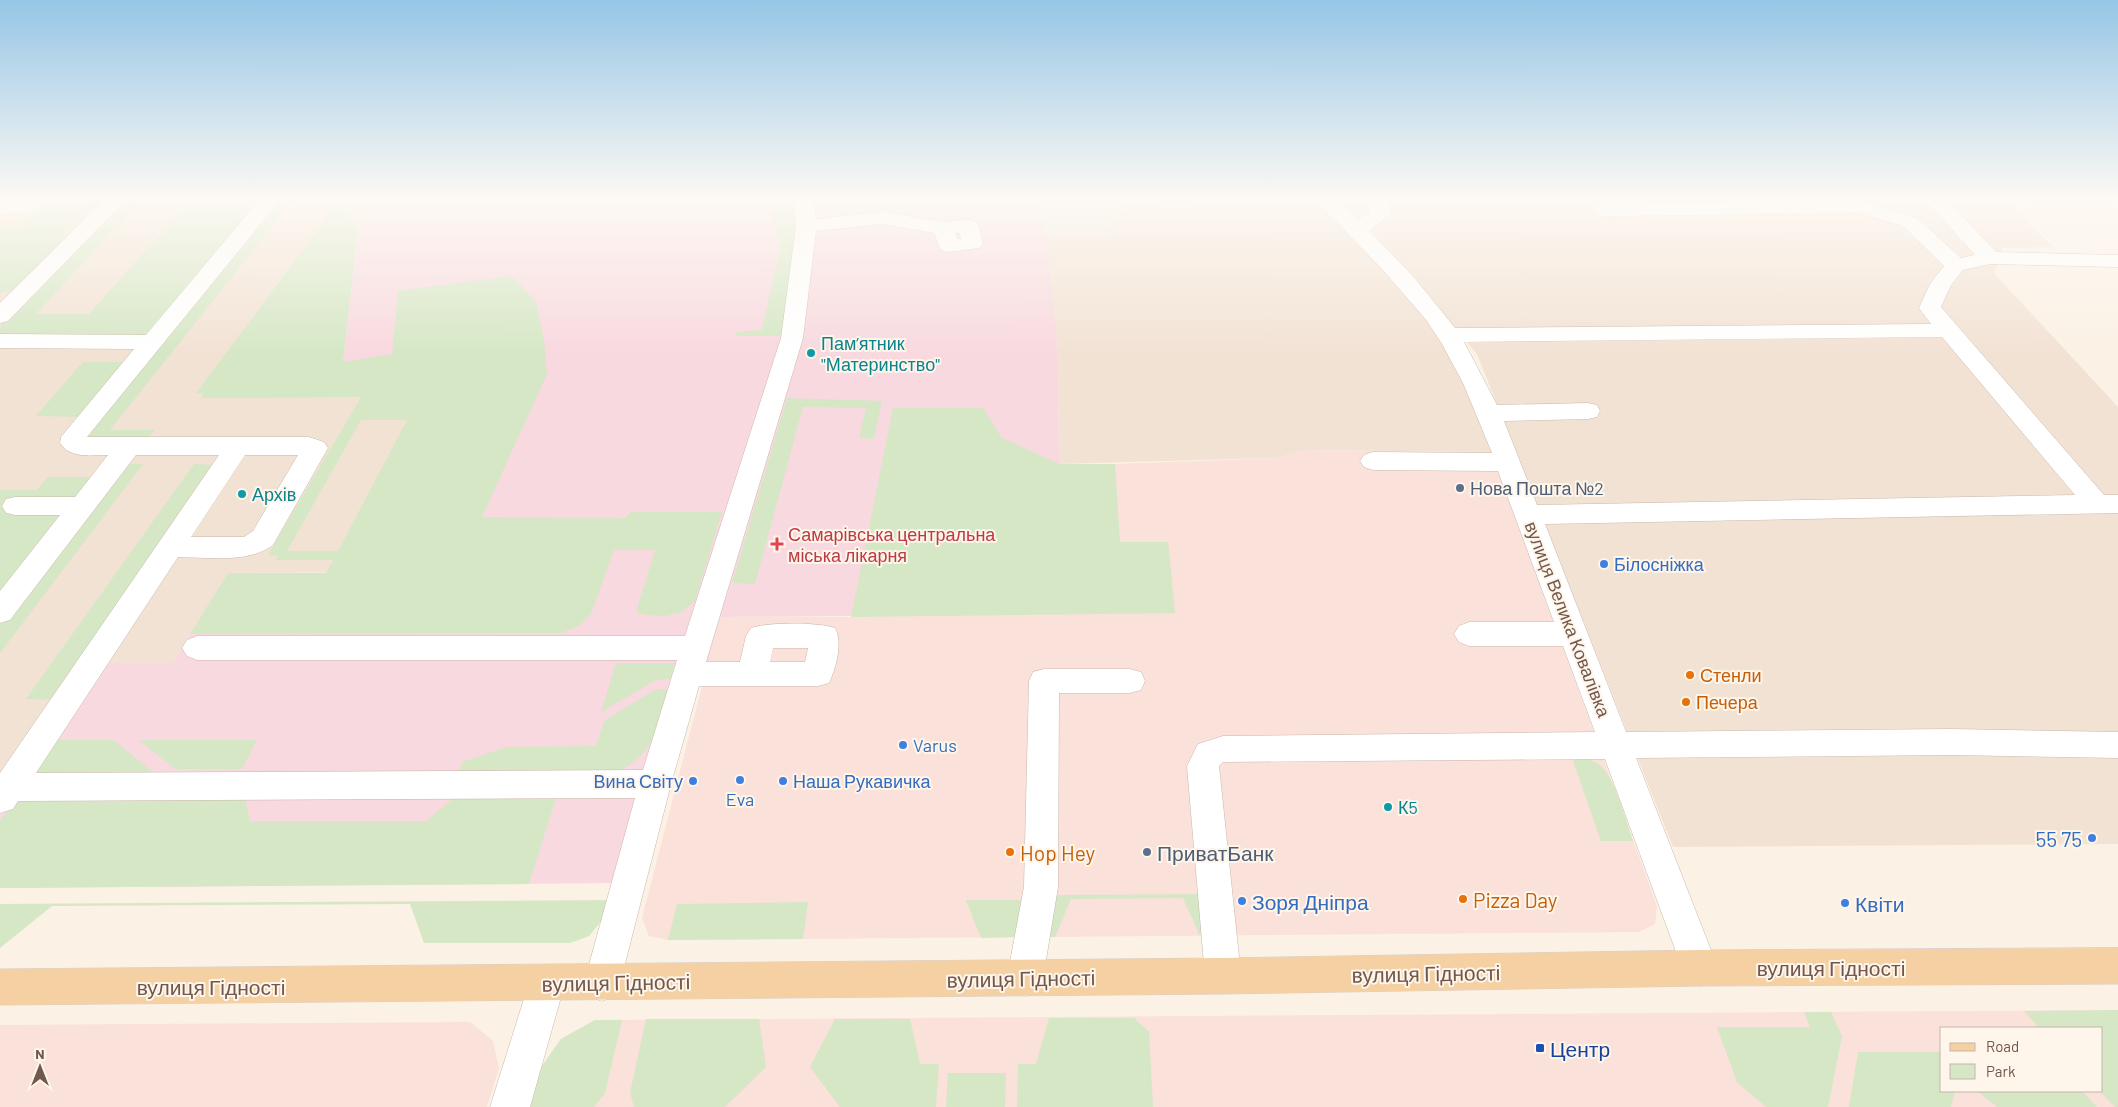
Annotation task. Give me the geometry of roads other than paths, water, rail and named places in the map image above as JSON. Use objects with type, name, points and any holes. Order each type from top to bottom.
[{"type":"main road","name":"вулиця Гідності","points":[[2042,966],[2118,972]]},
{"type":"main road","name":"вулиця Гідності","points":[[2042,966],[2118,977]]},
{"type":"main road","name":"вулиця Гідності","points":[[0,987],[602,983],[1700,968],[2118,966]]},
{"type":"street","points":[[0,316],[65,251]]},
{"type":"street","points":[[170,547],[244,547],[255,544],[262,538],[315,448],[309,446],[79,446],[73,442],[74,437],[228,251]]},
{"type":"street","points":[[602,983],[655,784],[691,661],[792,338],[803,251]]},
{"type":"street","name":"вулиця Велика Ковалівка","points":[[1377,251],[1421,298],[1448,335],[1472,375],[1508,462],[1700,968]]},
{"type":"street","points":[[1941,251],[1956,265]]},
{"type":"street","points":[[1983,251],[1990,258]]},
{"type":"street","points":[[2108,504],[2028,425],[1930,308],[1941,284],[1956,265],[1990,258],[2118,261]]},
{"type":"street","points":[[1448,335],[1915,332],[1948,330]]},
{"type":"street","points":[[0,341],[153,342]]},
{"type":"street","points":[[1489,413],[1588,411]]},
{"type":"street","points":[[0,612],[129,446]]},
{"type":"street","points":[[9,777],[170,547],[238,446]]},
{"type":"street","points":[[1373,460],[1508,462]]},
{"type":"street","points":[[1528,515],[2108,504]]},
{"type":"street","points":[[15,506],[82,506]]},
{"type":"street","points":[[1468,634],[1573,634]]},
{"type":"street","points":[[197,648],[691,661],[752,674]]},
{"type":"street","points":[[1025,978],[1041,886],[1044,681],[1130,681]]},
{"type":"street","points":[[1223,976],[1203,766],[1209,754],[1223,749],[1952,742],[2118,744]]},
{"type":"street","points":[[9,777],[655,784]]},
{"type":"street","points":[[510,1107],[547,983]]},
{"type":"place","name":"Пам’ятник \"Материнство\"","points":[[811,353]]},
{"type":"place","name":"Нова Пошта №2","points":[[1460,488]]},
{"type":"place","name":"Архів","points":[[242,494]]},
{"type":"place","name":"Самарівська центральна міська лікарня","points":[[777,544]]},
{"type":"place","name":"Білосніжка","points":[[1604,564]]},
{"type":"place","name":"Стенли","points":[[1690,675]]},
{"type":"place","name":"Печера","points":[[1686,702]]},
{"type":"place","name":"Varus","points":[[903,745]]},
{"type":"place","name":"Eva","points":[[740,780]]},
{"type":"place","name":"Вина Світу","points":[[693,781]]},
{"type":"place","name":"Наша Рукавичка","points":[[783,781]]},
{"type":"place","name":"К5","points":[[1388,807]]},
{"type":"place","name":"55 75","points":[[2092,838]]},
{"type":"place","name":"Hop Hey","points":[[1010,852]]},
{"type":"place","name":"ПриватБанк","points":[[1147,852]]},
{"type":"place","name":"Pizza Day","points":[[1463,899]]},
{"type":"place","name":"Зоря Дніпра","points":[[1242,901]]},
{"type":"place","name":"Квіти","points":[[1845,903]]},
{"type":"place","name":"Центр","points":[[1540,1048]]}]
